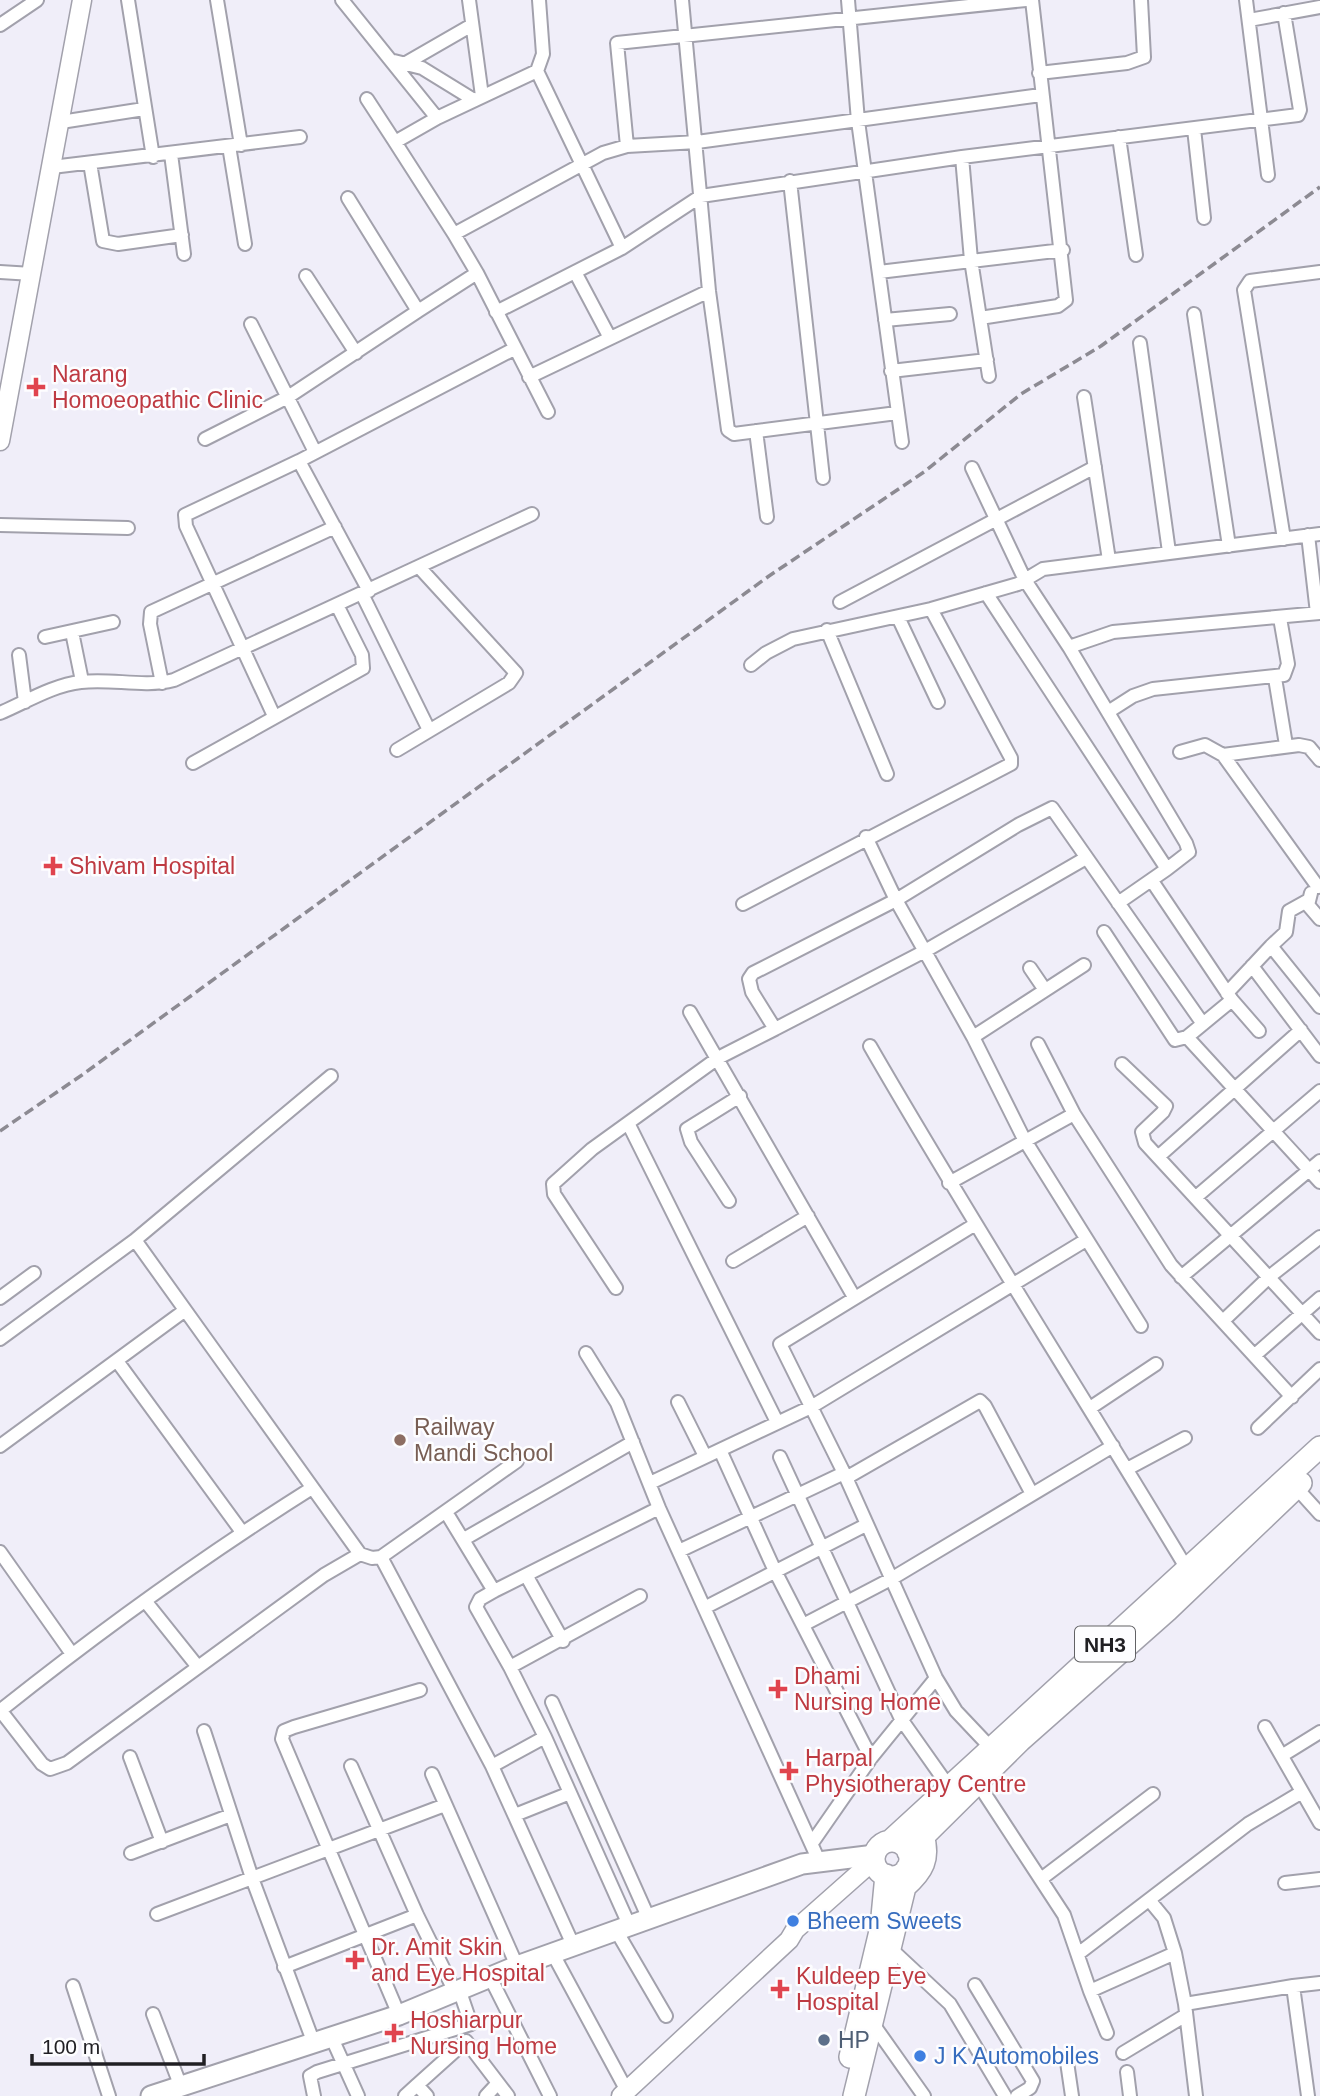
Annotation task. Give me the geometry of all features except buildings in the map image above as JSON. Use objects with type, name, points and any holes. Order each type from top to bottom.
[{"type":"highway","name":"NH3","points":[[889,1862],[923,1835],[977,1782],[1167,1611],[1291,1482],[1320,1447]]},
{"type":"highway","name":"NH3","points":[[854,2096],[853,2071],[881,1927],[889,1862],[949,1787],[991,1748],[1187,1569],[1291,1482],[1320,1464]]},
{"type":"highway","points":[[889,1862],[917,1876],[926,1860],[923,1835]]},
{"type":"highway","name":"NH3","points":[[840,2096],[873,2024],[891,1949],[889,1862]]},
{"type":"main road","points":[[1,430],[82,0]]},
{"type":"main road","points":[[151,2096],[322,2038],[400,2015],[517,1966],[623,1929],[813,1856],[889,1862]]},
{"type":"main road","points":[[624,2093],[789,1940],[808,1932],[889,1862]]},
{"type":"street","points":[[0,25],[37,0]]},
{"type":"street","points":[[128,0],[153,157]]},
{"type":"street","points":[[217,0],[245,244]]},
{"type":"street","points":[[342,0],[400,62],[437,118]]},
{"type":"street","points":[[469,0],[478,98]]},
{"type":"street","points":[[395,142],[437,118],[537,71],[544,54],[539,0]]},
{"type":"street","points":[[682,0],[709,291],[727,430],[734,434],[897,413]]},
{"type":"street","points":[[848,0],[858,121],[902,442]]},
{"type":"street","points":[[627,146],[617,43],[850,20],[928,6],[1026,0]]},
{"type":"street","points":[[980,318],[1063,304],[1066,294],[1032,0]]},
{"type":"street","points":[[1039,73],[1127,63],[1144,57],[1141,0]]},
{"type":"street","points":[[1246,0],[1268,175]]},
{"type":"street","points":[[1249,20],[1288,8],[1320,7]]},
{"type":"street","points":[[496,312],[622,248],[701,196],[790,181],[866,173],[962,156],[1050,148],[1119,136],[1294,117],[1300,113],[1288,8]]},
{"type":"street","points":[[400,62],[472,24]]},
{"type":"street","points":[[400,62],[422,68],[478,98]]},
{"type":"street","points":[[537,71],[622,248]]},
{"type":"street","points":[[454,234],[604,153],[627,146],[697,142],[1041,95]]},
{"type":"street","points":[[367,99],[478,273],[513,349],[548,412]]},
{"type":"street","points":[[61,122],[144,108]]},
{"type":"street","points":[[1194,129],[1204,218]]},
{"type":"street","points":[[1119,136],[1136,255]]},
{"type":"street","points":[[52,167],[153,157],[300,137]]},
{"type":"street","points":[[171,154],[184,254]]},
{"type":"street","points":[[962,156],[971,260],[989,376]]},
{"type":"street","points":[[90,163],[103,241],[118,244],[182,235]]},
{"type":"street","points":[[790,181],[822,478]]},
{"type":"street","points":[[348,198],[418,311]]},
{"type":"street","points":[[879,272],[1063,250]]},
{"type":"street","points":[[0,272],[32,274]]},
{"type":"street","points":[[575,272],[610,338]]},
{"type":"street","points":[[1284,539],[1244,290],[1251,281],[1320,272]]},
{"type":"street","points":[[205,439],[288,397],[478,273]]},
{"type":"street","points":[[306,276],[356,353]]},
{"type":"street","points":[[529,377],[709,291]]},
{"type":"street","points":[[885,320],[950,314]]},
{"type":"street","points":[[1194,314],[1228,546]]},
{"type":"street","points":[[251,324],[315,452]]},
{"type":"street","points":[[1140,343],[1169,552]]},
{"type":"street","points":[[274,716],[245,648],[186,526],[186,515],[299,461],[513,349]]},
{"type":"street","points":[[891,371],[986,360]]},
{"type":"street","points":[[1084,397],[1110,560]]},
{"type":"street","points":[[755,431],[767,517]]},
{"type":"street","points":[[299,461],[335,527],[429,730]]},
{"type":"street","points":[[841,601],[1095,467]]},
{"type":"street","points":[[972,468],[994,520],[1025,580],[1069,647],[1188,848],[1186,855],[1118,903]]},
{"type":"street","points":[[0,713],[52,689],[82,681],[162,683],[245,648],[532,514]]},
{"type":"street","points":[[0,525],[128,528]]},
{"type":"street","points":[[162,683],[150,624],[151,612],[213,581],[335,527]]},
{"type":"street","points":[[751,665],[766,653],[793,639],[931,609],[1025,580],[1043,569],[1314,535],[1319,613],[1113,632],[1069,647]]},
{"type":"street","points":[[397,750],[509,683],[516,673],[419,567]]},
{"type":"street","points":[[986,593],[1167,869]]},
{"type":"street","points":[[193,763],[363,668],[362,655],[337,605]]},
{"type":"street","points":[[743,904],[866,837],[1011,764],[1011,758],[931,609]]},
{"type":"street","points":[[898,617],[938,702]]},
{"type":"street","points":[[1108,712],[1133,696],[1153,689],[1275,678],[1288,670],[1280,618]]},
{"type":"street","points":[[45,638],[113,622]]},
{"type":"street","points":[[827,630],[887,774]]},
{"type":"street","points":[[72,632],[82,681]]},
{"type":"street","points":[[19,656],[25,702]]},
{"type":"street","points":[[1275,678],[1286,745]]},
{"type":"street","points":[[1104,932],[1172,1036],[1179,1041],[1203,1024],[1230,997],[1252,966],[1286,932],[1289,911],[1307,901],[1319,886],[1223,755],[1205,745],[1180,752]]},
{"type":"street","points":[[1223,755],[1286,745],[1309,747],[1320,760]]},
{"type":"street","points":[[775,1029],[752,992],[749,979],[753,973],[896,900],[1048,808],[1057,812],[1086,858],[1203,1024]]},
{"type":"street","points":[[866,837],[896,900],[973,1037],[1024,1139],[1141,1326]]},
{"type":"street","points":[[616,1288],[552,1189],[557,1179],[628,1123],[718,1058],[925,951],[1086,858]]},
{"type":"street","points":[[1152,881],[1230,997],[1259,1031]]},
{"type":"street","points":[[1307,901],[1320,919]]},
{"type":"street","points":[[1271,946],[1320,1007]]},
{"type":"street","points":[[973,1037],[1084,965]]},
{"type":"street","points":[[1252,966],[1320,1056]]},
{"type":"street","points":[[1030,968],[1045,990]]},
{"type":"street","points":[[690,1012],[854,1297]]},
{"type":"street","points":[[1159,1157],[1235,1092],[1301,1030]]},
{"type":"street","points":[[1187,1037],[1320,1182]]},
{"type":"street","points":[[1038,1044],[1074,1114],[1181,1277],[1224,1320],[1292,1397]]},
{"type":"street","points":[[870,1046],[948,1183],[1090,1408],[1187,1569]]},
{"type":"street","points":[[1122,1064],[1166,1105],[1163,1112],[1142,1132],[1145,1143],[1233,1235],[1320,1333]]},
{"type":"street","points":[[0,1339],[135,1240],[331,1076]]},
{"type":"street","points":[[1196,1197],[1320,1091]]},
{"type":"street","points":[[729,1201],[691,1142],[687,1129],[740,1096]]},
{"type":"street","points":[[948,1183],[1074,1114]]},
{"type":"street","points":[[628,1123],[777,1422]]},
{"type":"street","points":[[1181,1277],[1320,1161]]},
{"type":"street","points":[[733,1261],[808,1216]]},
{"type":"street","points":[[974,1225],[780,1344],[845,1475],[936,1678],[956,1711],[991,1748]]},
{"type":"street","points":[[1224,1320],[1269,1277],[1320,1237]]},
{"type":"street","points":[[135,1240],[360,1554],[372,1558],[381,1557],[517,1461]]},
{"type":"street","points":[[650,1483],[811,1407],[1086,1240]]},
{"type":"street","points":[[0,1298],[34,1273]]},
{"type":"street","points":[[1255,1355],[1320,1298]]},
{"type":"street","points":[[0,1446],[184,1311]]},
{"type":"street","points":[[586,1353],[617,1403],[659,1508],[706,1607],[813,1856]]},
{"type":"street","points":[[117,1361],[242,1532]]},
{"type":"street","points":[[1090,1408],[1156,1364]]},
{"type":"street","points":[[1258,1428],[1320,1369]]},
{"type":"street","points":[[679,1551],[845,1475],[980,1401],[1032,1494]]},
{"type":"street","points":[[678,1402],[705,1456]]},
{"type":"street","points":[[1127,1469],[1185,1438]]},
{"type":"street","points":[[464,1539],[633,1442]]},
{"type":"street","points":[[803,1625],[891,1579],[1113,1446]]},
{"type":"street","points":[[720,1450],[775,1572],[872,1758]]},
{"type":"street","points":[[780,1457],[820,1549],[901,1719],[949,1787]]},
{"type":"street","points":[[1291,1482],[1320,1514]]},
{"type":"street","points":[[312,1488],[242,1532],[72,1654],[0,1710],[41,1764],[50,1769],[58,1767],[324,1575],[360,1554]]},
{"type":"street","points":[[659,1508],[494,1591],[480,1599],[476,1607],[545,1737],[623,1929],[666,2017]]},
{"type":"street","points":[[446,1512],[494,1591]]},
{"type":"street","points":[[706,1607],[866,1525]]},
{"type":"street","points":[[0,1552],[72,1654]]},
{"type":"street","points":[[381,1557],[492,1766],[574,1947]]},
{"type":"street","points":[[526,1575],[563,1641]]},
{"type":"street","points":[[510,1667],[563,1641],[640,1596]]},
{"type":"street","points":[[146,1602],[198,1667]]},
{"type":"street","points":[[813,1856],[872,1758],[936,1678]]},
{"type":"street","points":[[400,2015],[283,1747],[284,1731],[419,1690]]},
{"type":"street","points":[[552,1702],[649,1919]]},
{"type":"street","points":[[1265,1727],[1320,1823]]},
{"type":"street","points":[[204,1731],[284,1967],[322,2038],[344,2064],[358,2096]]},
{"type":"street","points":[[1283,1755],[1320,1732]]},
{"type":"street","points":[[492,1766],[545,1737]]},
{"type":"street","points":[[130,1757],[162,1842]]},
{"type":"street","points":[[351,1766],[417,1915],[471,2024],[466,2041],[405,2096]]},
{"type":"street","points":[[432,1774],[517,1966]]},
{"type":"street","points":[[977,1782],[1067,1923],[1107,2033]]},
{"type":"street","points":[[1078,1954],[1248,1824],[1302,1792]]},
{"type":"street","points":[[514,1815],[570,1793]]},
{"type":"street","points":[[1041,1879],[1153,1794]]},
{"type":"street","points":[[157,1914],[445,1805]]},
{"type":"street","points":[[131,1853],[231,1815]]},
{"type":"street","points":[[1285,1883],[1320,1879]]},
{"type":"street","points":[[1150,1901],[1164,1918],[1175,1953],[1186,2010],[1196,2096]]},
{"type":"street","points":[[284,1967],[367,1937],[417,1915]]},
{"type":"street","points":[[891,1949],[950,2004],[1005,2096]]},
{"type":"street","points":[[1090,1991],[1175,1953]]},
{"type":"street","points":[[553,1954],[624,2093]]},
{"type":"street","points":[[490,1977],[550,2096]]},
{"type":"street","points":[[1123,2053],[1186,2010],[1293,1986],[1320,1983]]},
{"type":"street","points":[[975,1985],[1033,2081],[1030,2088],[1017,2096]]},
{"type":"street","points":[[73,1986],[109,2096]]},
{"type":"street","points":[[1293,1986],[1308,2096]]},
{"type":"street","points":[[153,2014],[181,2087]]},
{"type":"street","points":[[314,2096],[310,2076],[471,2024]]},
{"type":"street","points":[[873,2024],[924,2096]]},
{"type":"street","points":[[466,2041],[508,2096]]},
{"type":"street","points":[[1067,2062],[1072,2096]]},
{"type":"street","points":[[1127,2072],[1130,2096]]},
{"type":"street","points":[[486,2096],[498,2083]]},
{"type":"street","points":[[417,2085],[427,2096]]},
{"type":"railway","points":[[0,1131],[82,1075],[769,576],[924,472],[1021,394],[1101,346],[1320,187]]},
{"type":"place","name":"Narang Homoeopathic Clinic","points":[[36,387]]},
{"type":"place","name":"Shivam Hospital","points":[[53,866]]},
{"type":"place","name":"Railway Mandi School","points":[[400,1440]]},
{"type":"place","name":"Dhami Nursing Home","points":[[778,1689]]},
{"type":"place","name":"Harpal Physiotherapy Centre","points":[[789,1771]]},
{"type":"place","name":"Bheem Sweets","points":[[793,1921]]},
{"type":"place","name":"Dr. Amit Skin and Eye Hospital","points":[[355,1960]]},
{"type":"place","name":"Kuldeep Eye Hospital","points":[[780,1989]]},
{"type":"place","name":"Hoshiarpur Nursing Home","points":[[394,2033]]},
{"type":"place","name":"HP","points":[[824,2040]]},
{"type":"place","name":"J K Automobiles","points":[[920,2056]]}]
